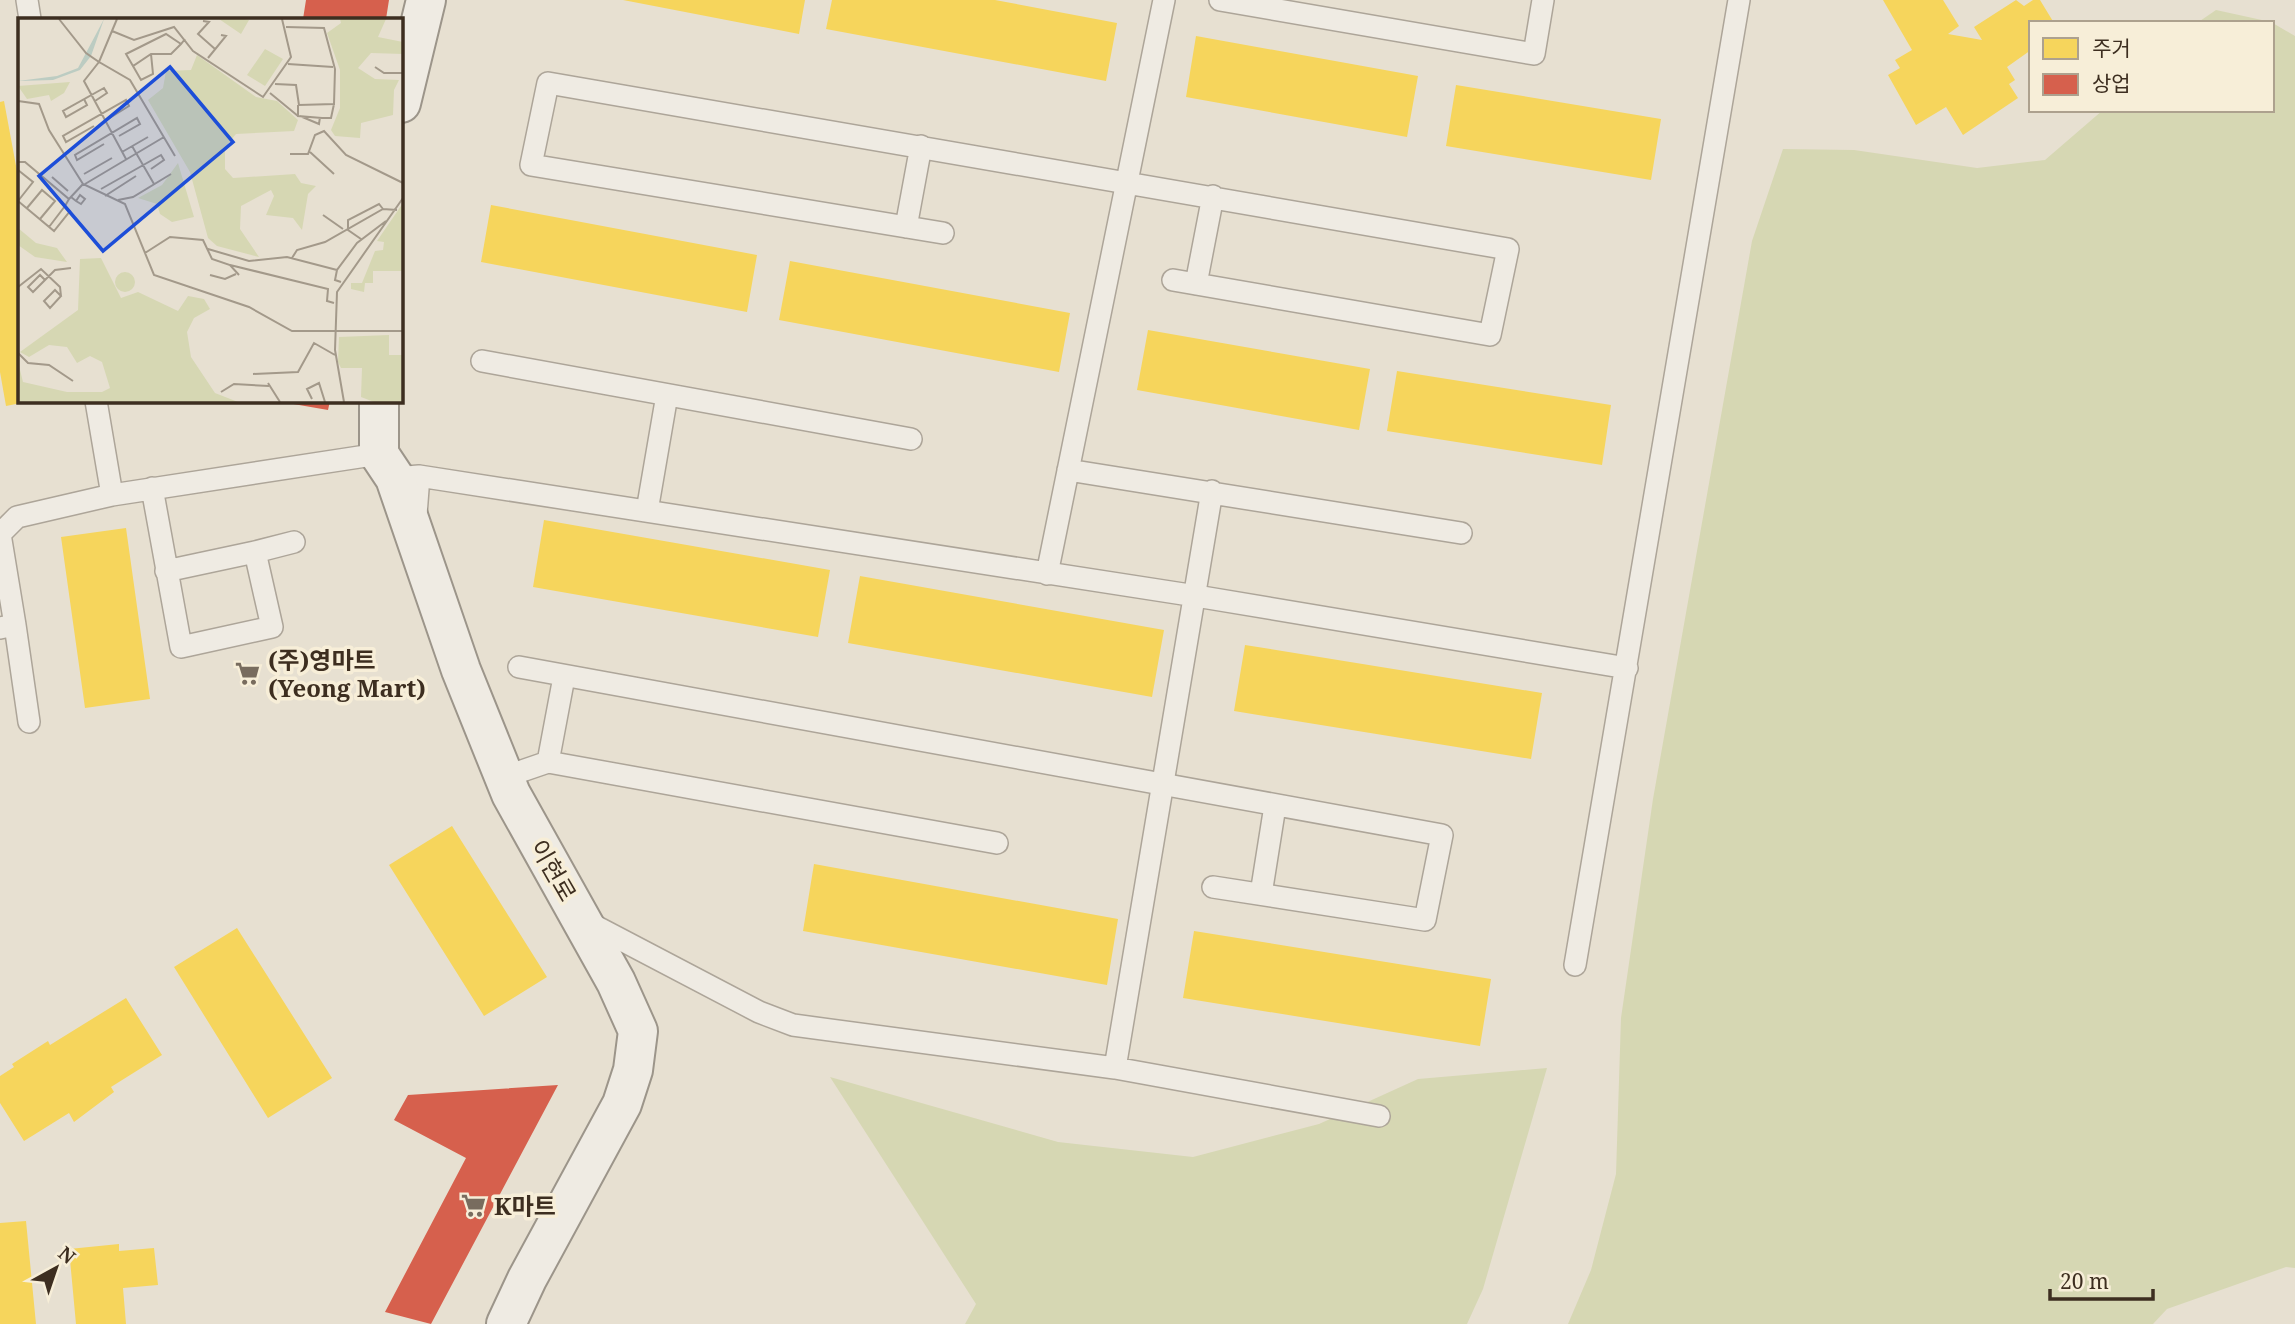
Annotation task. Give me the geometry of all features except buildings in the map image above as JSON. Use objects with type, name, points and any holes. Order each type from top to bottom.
[{"type":"street","points":[[402,99],[426,0]]},
{"type":"street","name":"이현로","points":[[379,402],[461,670],[511,794],[616,982],[638,1031],[633,1070],[622,1104],[527,1279],[506,1324]]},
{"type":"lane","points":[[27,0],[30,18]]},
{"type":"lane","points":[[1047,574],[1164,0]]},
{"type":"lane","points":[[1233,1],[1534,54],[1543,0]]},
{"type":"lane","points":[[1576,965],[1739,0]]},
{"type":"lane","points":[[943,233],[531,165],[548,83],[1507,249],[1490,335],[1172,280]]},
{"type":"lane","points":[[906,227],[921,146]]},
{"type":"lane","points":[[1196,284],[1213,196]]},
{"type":"lane","points":[[482,361],[911,439]]},
{"type":"lane","points":[[647,511],[667,396]]},
{"type":"lane","points":[[96,402],[112,495]]},
{"type":"lane","points":[[29,722],[8,627],[0,534],[17,517],[152,488],[398,469],[647,511],[1196,596],[1627,668]]},
{"type":"lane","points":[[398,469],[415,526],[513,774],[593,925],[759,1013],[793,1025],[1115,1068],[1379,1116]]},
{"type":"lane","points":[[1068,470],[1461,533]]},
{"type":"lane","points":[[152,488],[181,647],[272,627],[255,552]]},
{"type":"lane","points":[[1115,1068],[1212,491]]},
{"type":"lane","points":[[166,571],[294,541]]},
{"type":"lane","points":[[519,667],[1442,835],[1425,920],[1213,887]]},
{"type":"lane","points":[[548,762],[564,677]]},
{"type":"lane","points":[[513,774],[548,762],[997,843]]},
{"type":"lane","points":[[1261,894],[1275,806]]},
{"type":"green space","points":[[2216,10],[2266,21],[2200,21]]},
{"type":"green space","points":[[2274,24],[2295,36],[2295,1268],[2286,1267],[2167,1309],[2153,1324],[1568,1324],[1591,1270],[1616,1174],[1621,1018],[1653,799],[1752,241],[1783,149],[1854,150],[1977,168],[2045,160],[2101,112],[2274,112]]},
{"type":"green space","points":[[1547,1068],[1483,1289],[1467,1324],[965,1324],[976,1304],[830,1077],[1058,1142],[1193,1157],[1319,1124],[1418,1079]]},
{"type":"place","name":"(주)영마트 (Yeong Mart)","points":[[248,673]]},
{"type":"place","name":"K마트","points":[[474,1205]]}]
